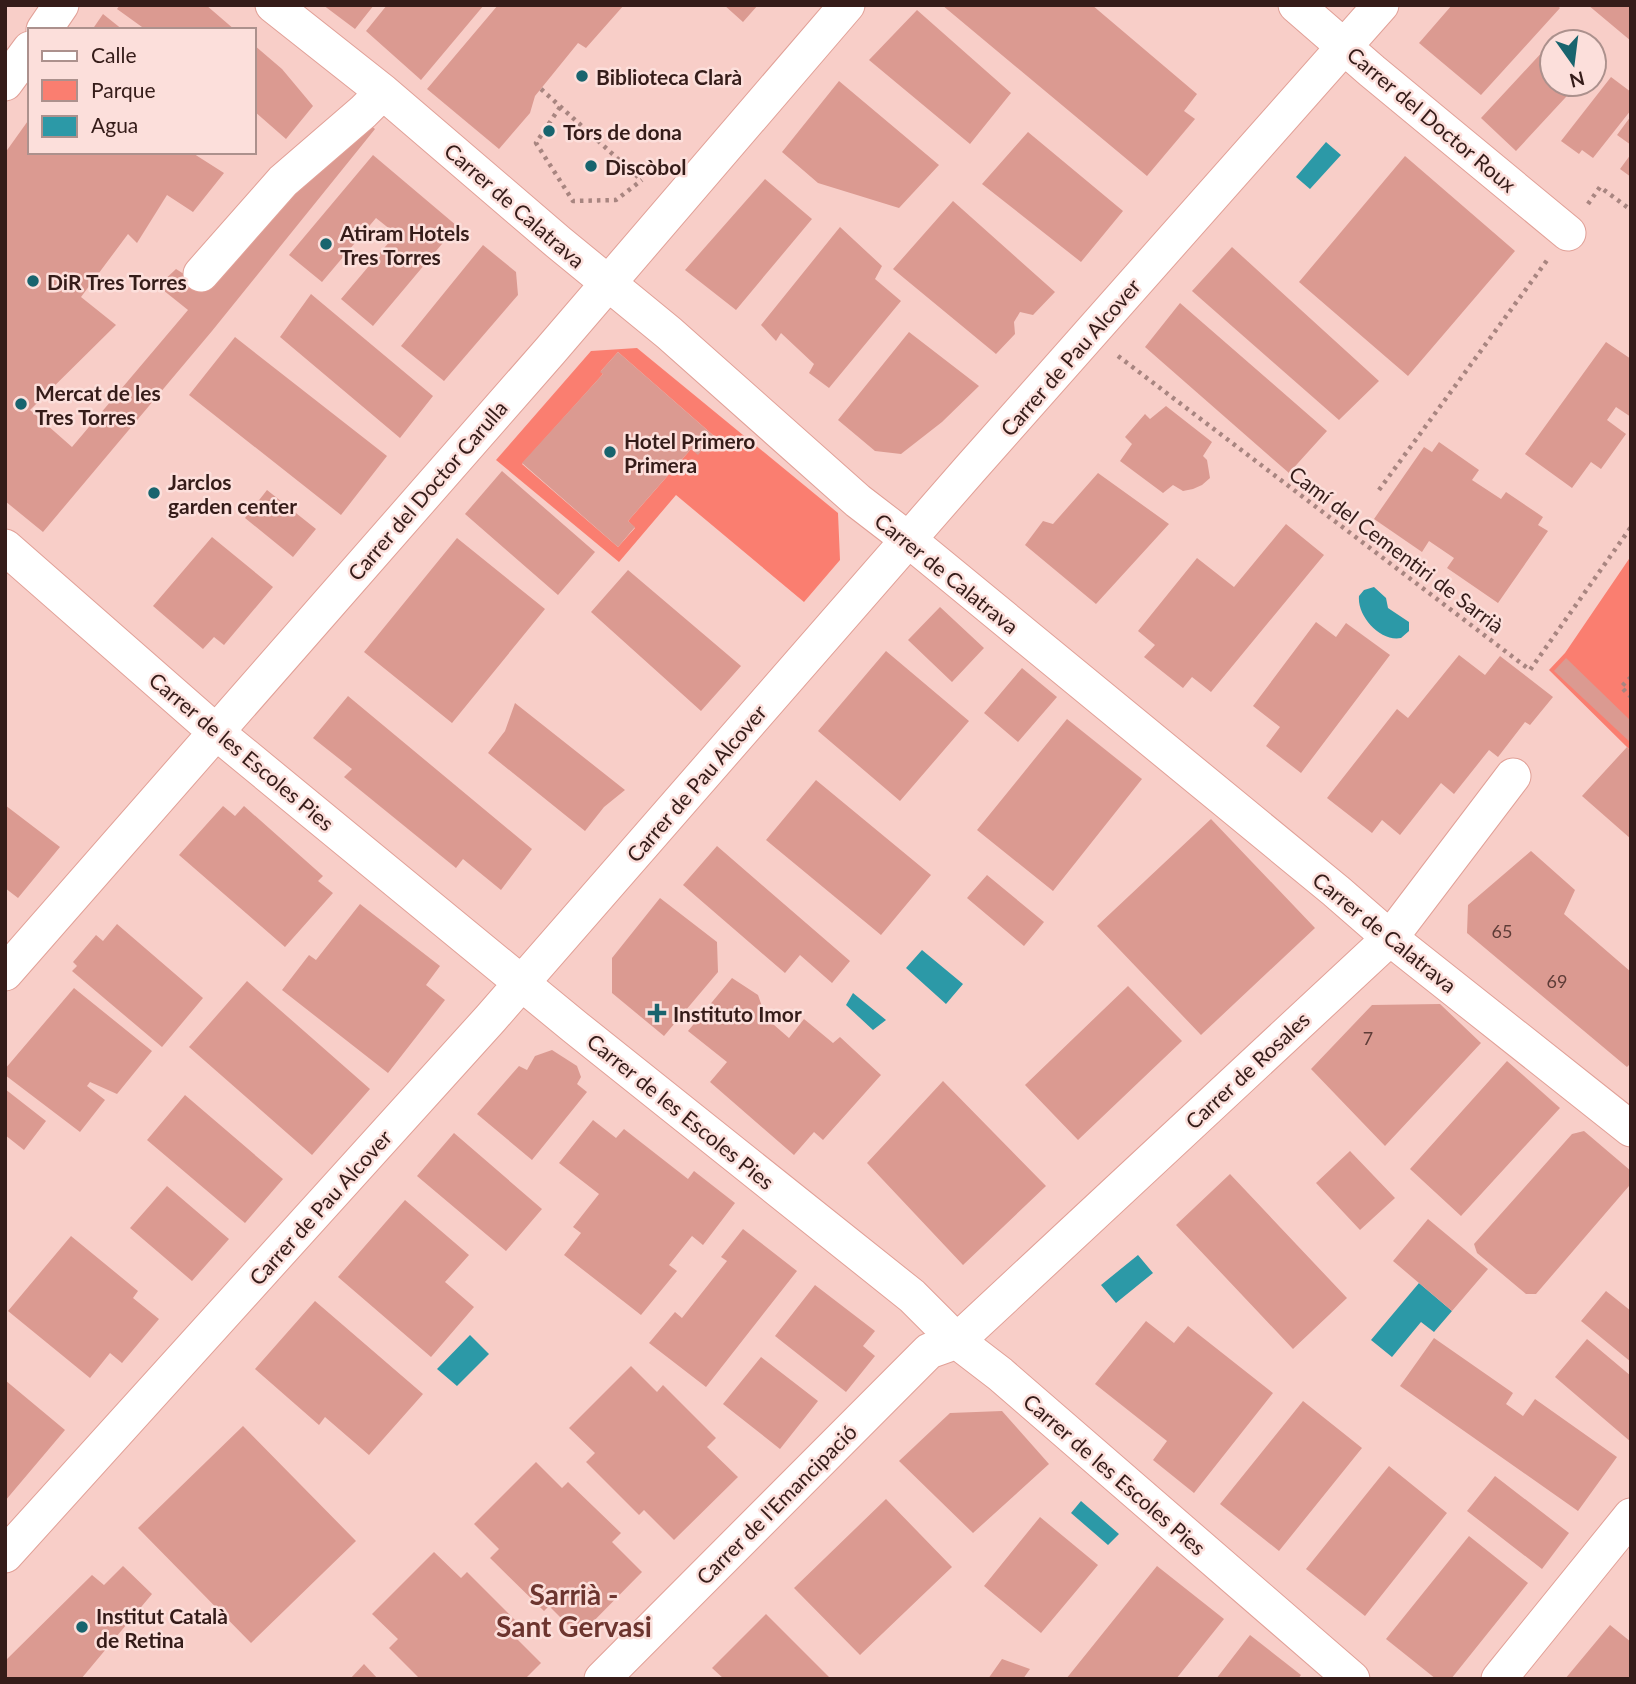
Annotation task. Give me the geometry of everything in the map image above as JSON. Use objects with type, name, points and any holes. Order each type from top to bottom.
[{"type":"street","points":[[45,28],[61,5]]},
{"type":"street","name":"Carrer de Calatrava","points":[[273,5],[383,92],[669,333],[858,501],[1390,938],[1631,1129]]},
{"type":"street","name":"Carrer del Doctor Carulla","points":[[5,974],[847,5]]},
{"type":"street","name":"Carrer del Doctor Roux","points":[[1296,5],[1568,233]]},
{"type":"street","name":"Carrer de Pau Alcover","points":[[5,1555],[523,982],[1381,5]]},
{"type":"street","points":[[5,83],[28,52]]},
{"type":"street","points":[[201,274],[283,181],[383,92]]},
{"type":"street","name":"Carrer de les Escoles Pies","points":[[5,547],[216,732],[575,1027],[912,1296],[957,1341],[1000,1374],[1352,1679]]},
{"type":"street","name":"Carrer de Rosales","points":[[957,1341],[1390,938],[1513,776]]},
{"type":"street","name":"Carrer de l'Emancipació","points":[[602,1679],[929,1351],[957,1341]]},
{"type":"street","points":[[1499,1679],[1631,1516]]},
{"type":"path","points":[[541,89],[640,179],[616,200],[573,201],[536,143],[560,107]]},
{"type":"path","points":[[1379,490],[1600,187],[1631,210]]},
{"type":"path","name":"Camí del Cementiri de Sarrià","points":[[1114,353],[1530,670],[1631,527]]},
{"type":"path","points":[[1631,677],[1621,687],[1631,697]]},
{"type":"green space","points":[[637,348],[838,513],[840,560],[804,602],[676,495],[619,562],[496,460],[591,351]],"holes":[[[618,352],[714,436],[698,454],[691,449],[628,521],[635,528],[618,547],[522,464],[603,374],[601,371]]]},
{"type":"green space","points":[[1631,556],[1631,751],[1549,670],[1565,653]]},
{"type":"water","points":[[1326,142],[1341,155],[1310,189],[1296,177]]},
{"type":"water","points":[[1374,587],[1386,598],[1388,608],[1409,622],[1409,631],[1401,638],[1385,636],[1378,632],[1362,612],[1359,596],[1364,590]]},
{"type":"water","points":[[922,950],[963,984],[946,1004],[906,968]]},
{"type":"water","points":[[853,993],[886,1020],[873,1030],[846,1005]]},
{"type":"water","points":[[1138,1255],[1153,1273],[1116,1303],[1101,1285]]},
{"type":"water","points":[[1419,1283],[1452,1311],[1434,1332],[1421,1322],[1392,1357],[1371,1340]]},
{"type":"water","points":[[470,1335],[489,1354],[457,1386],[437,1369]]},
{"type":"water","points":[[1081,1501],[1119,1534],[1108,1545],[1071,1513]]},
{"type":"building","points":[[120,5],[206,5],[233,28],[141,28],[117,9]]},
{"type":"building","points":[[323,5],[374,5],[355,29]]},
{"type":"building","points":[[387,5],[484,5],[421,80],[366,31]]},
{"type":"building","name":"Biblioteca Clarà","points":[[498,5],[624,5],[586,48],[578,43],[535,96],[530,113],[499,149],[427,89]]},
{"type":"building","points":[[724,5],[758,5],[743,22]]},
{"type":"building","points":[[942,5],[1092,5],[1197,94],[1184,111],[1195,119],[1147,176]]},
{"type":"building","points":[[1452,5],[1557,5],[1560,8],[1542,28],[1538,28],[1538,32],[1481,95],[1419,43]]},
{"type":"building","points":[[1588,5],[1631,5],[1631,41]]},
{"type":"building","points":[[917,10],[1011,93],[970,144],[869,60]]},
{"type":"building","points":[[103,14],[120,28],[93,28]]},
{"type":"building","points":[[256,47],[282,69],[313,106],[286,139],[256,113]]},
{"type":"building","points":[[1538,57],[1538,98],[1565,98],[1516,151],[1481,118]]},
{"type":"building","points":[[1611,77],[1631,92],[1631,110],[1593,158],[1582,150],[1579,154],[1561,141],[1595,98],[1608,98],[1608,81]]},
{"type":"building","points":[[839,81],[939,165],[899,208],[818,183],[782,152]]},
{"type":"building","points":[[1631,116],[1631,145],[1617,135]]},
{"type":"building","points":[[364,120],[375,129],[212,331],[43,532],[5,501],[5,153],[28,121],[28,154],[194,154],[224,173],[193,212],[167,195],[137,243],[128,234],[81,297],[116,325],[30,410],[72,447],[188,310],[158,286],[176,269],[209,290],[294,181]]},
{"type":"building","points":[[1028,132],[1123,211],[1081,262],[982,184]]},
{"type":"building","points":[[1631,154],[1631,177],[1620,169]]},
{"type":"building","name":"Atiram Hotels Tres Torres","points":[[373,155],[457,226],[373,326],[341,299],[396,234],[376,218],[322,282],[289,255]]},
{"type":"building","points":[[1405,156],[1515,251],[1408,376],[1299,282]]},
{"type":"building","points":[[765,179],[812,219],[736,310],[685,270]]},
{"type":"building","points":[[953,201],[1055,292],[1033,315],[1020,312],[1014,322],[1015,334],[996,354],[893,269]]},
{"type":"building","points":[[840,227],[882,266],[875,279],[901,301],[829,388],[809,373],[814,364],[781,333],[776,341],[761,325]]},
{"type":"building","points":[[483,245],[516,272],[518,295],[444,381],[401,346]]},
{"type":"building","points":[[1232,247],[1379,381],[1339,420],[1192,291]]},
{"type":"building","points":[[311,294],[433,396],[400,438],[280,337]]},
{"type":"building","points":[[1180,303],[1327,431],[1289,473],[1145,347]]},
{"type":"building","points":[[909,332],[979,386],[942,422],[901,454],[875,451],[838,420]]},
{"type":"building","points":[[235,337],[387,456],[341,515],[189,395]]},
{"type":"building","points":[[1606,342],[1631,359],[1631,417],[1616,407],[1607,420],[1626,434],[1601,469],[1591,462],[1572,488],[1525,454]]},
{"type":"building","name":"Hotel Primero Primera","points":[[618,352],[714,436],[698,455],[691,449],[628,521],[635,527],[618,547],[522,463],[603,374],[600,372]]},
{"type":"building","points":[[1166,406],[1212,442],[1203,456],[1207,460],[1210,478],[1193,489],[1183,491],[1173,485],[1163,493],[1120,461],[1132,444],[1125,437],[1145,414],[1150,419]]},
{"type":"building","points":[[1439,442],[1479,470],[1472,480],[1501,499],[1506,492],[1543,517],[1538,525],[1548,531],[1498,603],[1447,568],[1454,558],[1429,541],[1422,552],[1374,519],[1424,447],[1432,452]]},
{"type":"building","points":[[502,471],[595,552],[558,595],[465,514]]},
{"type":"building","points":[[1098,473],[1169,524],[1096,604],[1025,545],[1043,521],[1053,524]]},
{"type":"building","points":[[267,490],[316,529],[293,557],[245,518]]},
{"type":"building","points":[[1286,524],[1324,555],[1211,692],[1192,677],[1183,688],[1144,657],[1155,645],[1138,631],[1197,558],[1234,587]]},
{"type":"building","points":[[212,537],[273,587],[224,645],[214,637],[203,649],[153,606]]},
{"type":"building","points":[[457,538],[545,609],[452,723],[364,652]]},
{"type":"building","points":[[628,570],[741,666],[701,711],[591,612]]},
{"type":"building","points":[[940,607],[984,648],[952,682],[908,640]]},
{"type":"building","points":[[1316,622],[1336,637],[1346,623],[1390,655],[1301,773],[1266,746],[1280,727],[1253,706]]},
{"type":"building","points":[[886,651],[969,721],[900,801],[818,731]]},
{"type":"building","points":[[1459,655],[1485,675],[1500,656],[1553,697],[1530,725],[1525,722],[1498,757],[1489,750],[1454,794],[1441,783],[1400,835],[1382,820],[1372,833],[1327,798],[1397,709],[1408,718]]},
{"type":"building","points":[[1566,658],[1631,721],[1631,743],[1554,671]]},
{"type":"building","points":[[1022,668],[1057,697],[1018,742],[984,713]]},
{"type":"building","points":[[348,696],[532,849],[501,890],[463,859],[456,868],[344,777],[352,769],[313,738]]},
{"type":"building","points":[[515,703],[625,790],[604,807],[585,831],[488,753],[505,731]]},
{"type":"building","points":[[1067,719],[1142,779],[1053,891],[977,830]]},
{"type":"building","points":[[1627,747],[1631,751],[1631,839],[1582,796]]},
{"type":"building","points":[[816,780],[931,875],[881,935],[766,840]]},
{"type":"building","points":[[5,805],[60,847],[18,898],[5,888]]},
{"type":"building","points":[[223,806],[235,816],[244,806],[323,876],[318,881],[333,893],[285,947],[179,855]]},
{"type":"building","points":[[1211,819],[1315,928],[1201,1035],[1097,926]]},
{"type":"building","points":[[717,846],[850,961],[832,983],[800,955],[785,973],[683,885]]},
{"type":"building","points":[[1531,851],[1575,890],[1564,914],[1631,972],[1631,1063],[1627,1067],[1467,933],[1468,905]]},
{"type":"building","points":[[987,875],[1044,922],[1024,946],[967,898]]},
{"type":"building","points":[[660,898],[717,942],[718,972],[664,1036],[612,993],[612,958]]},
{"type":"building","points":[[360,904],[440,966],[426,985],[445,1000],[388,1073],[282,990],[309,955],[316,960]]},
{"type":"building","points":[[117,924],[203,998],[162,1047],[72,971],[77,966],[73,962],[96,935],[103,941]]},
{"type":"building","points":[[732,978],[758,995],[766,1018],[789,1038],[804,1019],[833,1043],[840,1037],[881,1075],[823,1140],[814,1132],[794,1155],[710,1082],[727,1062],[688,1031]]},
{"type":"building","points":[[247,981],[370,1089],[312,1155],[189,1047]]},
{"type":"building","points":[[1128,986],[1182,1041],[1078,1140],[1025,1085]]},
{"type":"building","points":[[74,988],[152,1051],[117,1094],[90,1082],[87,1086],[105,1100],[80,1132],[5,1075],[5,1069]]},
{"type":"building","points":[[1440,1004],[1481,1043],[1385,1146],[1311,1069],[1372,1005]]},
{"type":"building","points":[[552,1050],[577,1066],[581,1077],[577,1084],[587,1092],[532,1160],[477,1114],[519,1066],[527,1070],[535,1056]]},
{"type":"building","points":[[1507,1061],[1560,1108],[1461,1216],[1410,1169]]},
{"type":"building","points":[[943,1081],[1046,1186],[963,1265],[867,1163]]},
{"type":"building","points":[[5,1089],[46,1121],[24,1150],[5,1135]]},
{"type":"building","points":[[185,1095],[283,1179],[245,1223],[147,1140]]},
{"type":"building","points":[[593,1120],[616,1138],[624,1129],[688,1179],[694,1171],[735,1203],[703,1245],[692,1236],[669,1265],[677,1271],[641,1315],[564,1255],[581,1233],[573,1227],[599,1194],[559,1163]]},
{"type":"building","points":[[1584,1131],[1631,1171],[1629,1186],[1536,1294],[1526,1294],[1477,1253],[1474,1244],[1572,1134]]},
{"type":"building","points":[[454,1133],[542,1209],[506,1251],[417,1176]]},
{"type":"building","points":[[1350,1151],[1395,1198],[1360,1230],[1316,1183]]},
{"type":"building","points":[[1230,1174],[1347,1298],[1293,1349],[1176,1225]]},
{"type":"building","points":[[167,1186],[229,1239],[192,1281],[130,1228]]},
{"type":"building","points":[[405,1200],[469,1255],[445,1282],[474,1307],[431,1357],[338,1277]]},
{"type":"building","points":[[1428,1219],[1488,1269],[1452,1311],[1393,1261]]},
{"type":"building","points":[[743,1229],[797,1271],[706,1387],[649,1343],[675,1312],[682,1318],[727,1261],[721,1257]]},
{"type":"building","points":[[71,1236],[138,1291],[133,1298],[159,1319],[122,1363],[110,1353],[90,1378],[8,1311]]},
{"type":"building","points":[[815,1285],[875,1331],[863,1346],[875,1356],[846,1392],[775,1336]]},
{"type":"building","points":[[1606,1291],[1631,1311],[1631,1362],[1581,1321]]},
{"type":"building","points":[[315,1301],[423,1394],[369,1455],[325,1417],[319,1425],[255,1369]]},
{"type":"building","points":[[1146,1321],[1174,1343],[1188,1326],[1273,1393],[1194,1493],[1153,1460],[1167,1441],[1095,1384]]},
{"type":"building","points":[[1434,1338],[1513,1393],[1506,1404],[1523,1416],[1535,1399],[1617,1457],[1578,1511],[1400,1386]]},
{"type":"building","points":[[1587,1339],[1631,1376],[1631,1442],[1555,1377]]},
{"type":"building","points":[[761,1357],[818,1401],[780,1449],[723,1404]]},
{"type":"building","points":[[631,1366],[657,1392],[663,1385],[716,1438],[707,1447],[738,1477],[674,1540],[644,1510],[639,1515],[586,1462],[595,1453],[569,1428]]},
{"type":"building","points":[[5,1380],[65,1430],[5,1501]]},
{"type":"building","points":[[1303,1401],[1362,1448],[1279,1551],[1220,1504]]},
{"type":"building","points":[[1002,1411],[1049,1464],[973,1533],[899,1461],[950,1413]]},
{"type":"building","points":[[243,1426],[356,1541],[251,1643],[138,1528]]},
{"type":"building","points":[[536,1462],[562,1488],[568,1482],[621,1533],[612,1542],[642,1572],[579,1636],[549,1606],[544,1611],[490,1558],[499,1549],[474,1524]]},
{"type":"building","points":[[1389,1466],[1447,1513],[1365,1616],[1306,1569]]},
{"type":"building","points":[[1495,1476],[1569,1533],[1542,1569],[1467,1511]]},
{"type":"building","points":[[886,1499],[952,1567],[860,1655],[794,1588]]},
{"type":"building","points":[[1040,1517],[1098,1565],[1041,1633],[984,1586]]},
{"type":"building","points":[[1469,1536],[1528,1583],[1451,1679],[1436,1679],[1386,1639]]},
{"type":"building","points":[[434,1552],[461,1578],[467,1572],[519,1624],[510,1632],[541,1663],[525,1679],[420,1679],[389,1648],[398,1639],[372,1614]]},
{"type":"building","name":"Institut Català de Retina","points":[[123,1566],[152,1594],[81,1679],[5,1679],[5,1661],[92,1575],[104,1585]]},
{"type":"building","points":[[1157,1566],[1224,1619],[1176,1679],[1066,1679]]},
{"type":"building","points":[[766,1614],[831,1679],[724,1679],[712,1668]]},
{"type":"building","points":[[1610,1625],[1631,1642],[1631,1679],[1565,1679]]},
{"type":"building","points":[[1250,1635],[1301,1675],[1298,1679],[1216,1679]]},
{"type":"building","points":[[1002,1659],[1030,1669],[1023,1679],[988,1679]]},
{"type":"building","points":[[364,1664],[378,1679],[350,1679]]},
{"type":"place","name":"Biblioteca Clarà","points":[[582,76]]},
{"type":"place","name":"Tors de dona","points":[[549,131]]},
{"type":"place","name":"Discòbol","points":[[591,166]]},
{"type":"place","name":"Atiram Hotels Tres Torres","points":[[326,244]]},
{"type":"place","name":"DiR Tres Torres","points":[[33,281]]},
{"type":"place","name":"Mercat de les Tres Torres","points":[[21,404]]},
{"type":"place","name":"Hotel Primero Primera","points":[[610,452]]},
{"type":"place","name":"Jarclos garden center","points":[[154,493]]},
{"type":"place","name":"Instituto Imor","points":[[657,1013]]},
{"type":"place","name":"Institut Català de Retina","points":[[82,1627]]},
{"type":"district","name":"Sarrià - Sant Gervasi","points":[[574,1610]]}]
